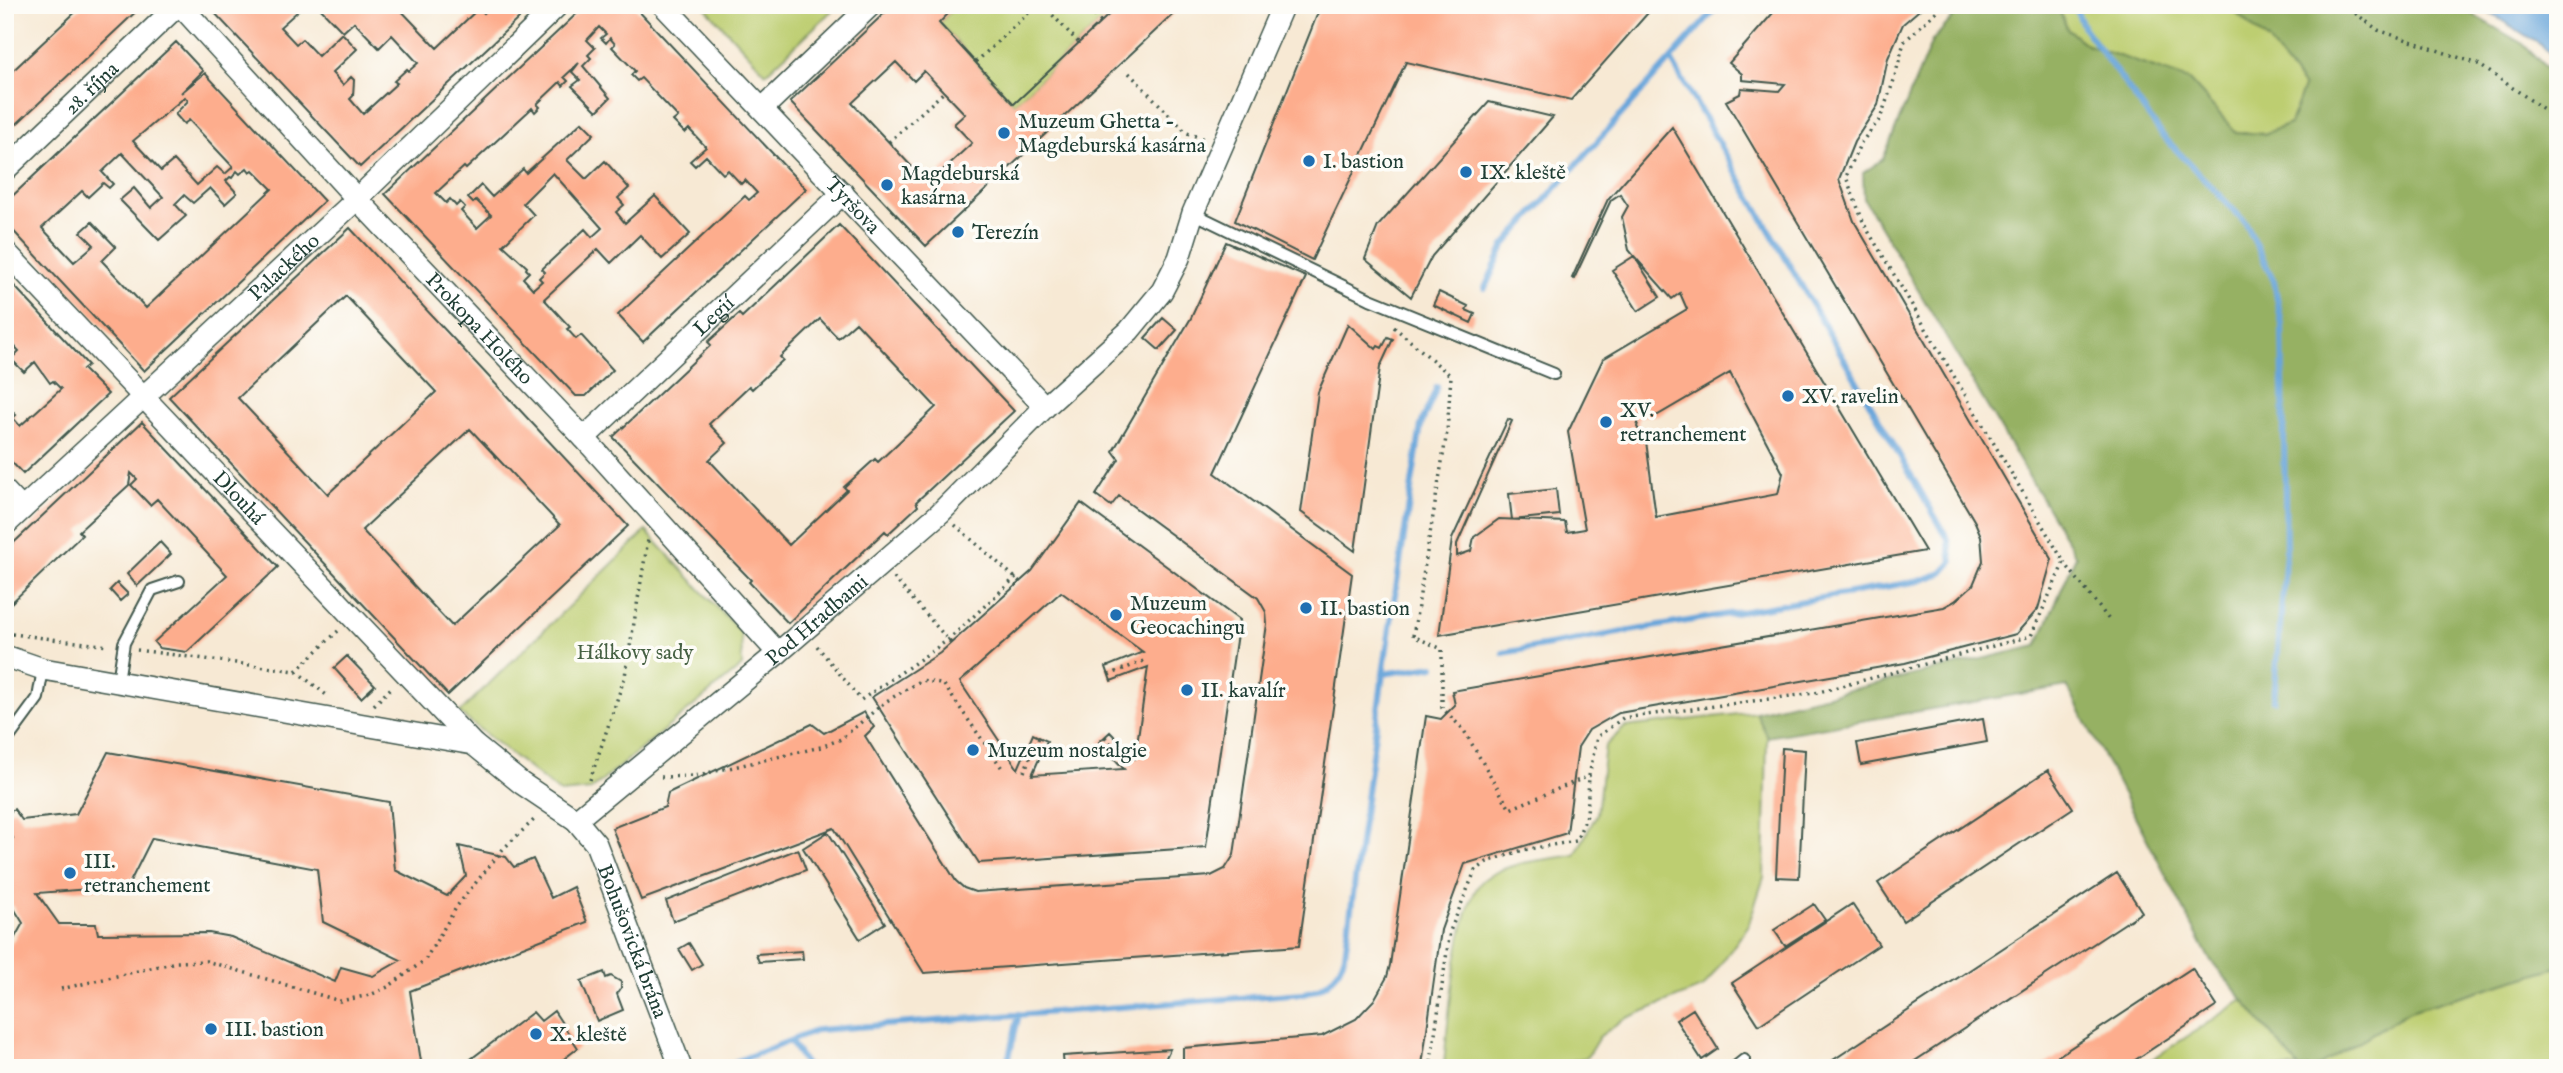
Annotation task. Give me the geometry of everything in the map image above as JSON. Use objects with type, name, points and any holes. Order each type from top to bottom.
[{"type":"street","name":"28. října","points":[[5,170],[179,5]]},
{"type":"street","name":"Prokopa Holého","points":[[179,5],[356,199],[584,438],[778,653]]},
{"type":"street","name":"Palackého","points":[[5,525],[356,199],[558,5]]},
{"type":"street","name":"Tyršova","points":[[663,5],[1045,407]]},
{"type":"street","points":[[762,109],[871,5]]},
{"type":"street","name":"Pod Hradbami","points":[[576,820],[778,653],[940,513],[1045,407],[1129,331],[1162,291],[1179,258],[1193,214],[1283,5]]},
{"type":"street","name":"Legií","points":[[584,438],[843,193]]},
{"type":"street","name":"Dlouhá","points":[[5,251],[473,744],[551,803]]},
{"type":"street","points":[[5,491],[22,509]]},
{"type":"street","points":[[5,656],[43,669],[473,744]]},
{"type":"street","name":"Bohušovická brána","points":[[551,803],[576,820],[596,844],[681,1068]]},
{"type":"lane","points":[[1193,214],[1370,299],[1555,374]]},
{"type":"lane","points":[[118,681],[123,648],[152,590],[179,581]]},
{"type":"lane","points":[[5,743],[38,698],[43,669]]},
{"type":"lane","points":[[1734,1068],[1744,1060]]},
{"type":"path","points":[[976,62],[1037,5]]},
{"type":"path","points":[[1043,5],[1079,43]]},
{"type":"path","points":[[1085,5],[1101,22]]},
{"type":"path","points":[[1943,5],[1904,42],[1880,119],[1860,144],[1846,177],[1864,224],[2064,562],[2110,621]]},
{"type":"path","points":[[2344,5],[2378,30],[2478,64],[2558,119]]},
{"type":"path","points":[[1129,73],[1187,133],[1222,146]]},
{"type":"path","points":[[889,142],[944,92]]},
{"type":"path","points":[[1370,299],[1398,331],[1451,376],[1447,432],[1413,636],[1442,649],[1442,708],[1463,729],[1510,809],[1589,776]]},
{"type":"path","points":[[804,631],[861,700],[949,642],[1018,579],[940,513]]},
{"type":"path","points":[[590,781],[625,676],[653,514]]},
{"type":"path","points":[[1430,1068],[1450,931],[1475,871],[1487,862],[1523,850],[1576,841],[1587,814],[1589,776],[1597,737],[1623,718],[1815,693],[2031,636],[2064,562]]},
{"type":"path","points":[[882,563],[949,642]]},
{"type":"path","points":[[296,671],[352,617]]},
{"type":"path","points":[[5,634],[296,671],[331,698]]},
{"type":"path","points":[[1108,674],[1146,660]]},
{"type":"path","points":[[363,725],[365,713],[407,674]]},
{"type":"path","points":[[694,776],[821,747],[841,739],[885,702],[922,680],[944,685],[1004,771]]},
{"type":"path","points":[[1024,772],[1039,737]]},
{"type":"path","points":[[1105,737],[1129,764]]},
{"type":"path","points":[[61,989],[176,961],[206,961],[341,1000],[370,995],[398,981],[425,960],[457,906],[484,872],[503,849],[551,803]]},
{"type":"path","points":[[1056,1068],[1064,1066]]},
{"type":"green space","points":[[703,5],[838,5],[766,73]]},
{"type":"green space","points":[[957,5],[1119,5],[1014,104],[939,23]]},
{"type":"green space","points":[[1964,5],[2057,5],[2068,30],[2087,45],[2189,80],[2236,132],[2264,134],[2290,124],[2304,87],[2268,41],[2227,5],[2456,5],[2523,44],[2558,80],[2558,967],[2410,1011],[2315,1068],[2299,1068],[2209,958],[2067,686],[1767,737],[1756,712],[2037,646],[2076,556],[1864,199],[1863,173],[1883,159],[1932,41]]},
{"type":"green space","points":[[2057,5],[2227,5],[2268,41],[2304,87],[2290,124],[2264,134],[2236,132],[2189,80],[2087,45],[2068,30]]},
{"type":"green space","name":"Hálkovy sady","points":[[646,531],[741,633],[742,666],[591,790],[560,793],[459,713]]},
{"type":"green space","points":[[1756,712],[1767,737],[1764,877],[1748,926],[1704,987],[1622,1020],[1599,1037],[1587,1057],[1550,1067],[1444,1066],[1451,995],[1461,936],[1476,890],[1486,878],[1518,865],[1575,855],[1597,814],[1605,746],[1625,727]]},
{"type":"green space","points":[[2558,967],[2558,1068],[2315,1068],[2410,1011]]},
{"type":"green space","points":[[2243,1000],[2299,1068],[2139,1068]]},
{"type":"water","points":[[2477,5],[2558,5],[2558,61],[2541,45]]},
{"type":"building","points":[[83,5],[143,5],[5,135],[5,78]]},
{"type":"building","points":[[214,5],[267,5],[272,11],[279,5],[293,5],[298,11],[280,27],[296,44],[302,39],[318,56],[342,33],[357,49],[332,73],[343,85],[351,77],[354,80],[353,96],[350,99],[363,114],[397,83],[394,81],[418,63],[392,35],[379,48],[354,22],[343,32],[317,5],[396,5],[437,48],[479,8],[484,13],[492,5],[533,5],[360,167],[211,9]]},
{"type":"building","points":[[586,5],[633,5],[806,189],[643,342],[618,315],[745,196],[749,200],[757,193],[745,180],[741,184],[728,170],[723,174],[706,156],[695,166],[690,161],[706,147],[689,129],[685,133],[673,121],[678,117],[641,78],[637,81],[631,75],[635,71],[612,47],[615,44],[610,38],[606,43],[601,38],[606,34],[599,27],[587,40],[595,48],[588,55],[591,58],[583,66],[610,98],[597,111],[572,86],[580,80],[572,72],[579,63],[564,77],[568,81],[563,86],[560,82],[537,104],[540,107],[535,112],[532,108],[436,193],[446,203],[450,199],[456,206],[460,202],[465,207],[461,211],[477,228],[491,215],[476,200],[473,203],[468,198],[481,185],[492,197],[523,169],[526,173],[582,122],[594,134],[567,160],[586,179],[605,161],[629,188],[618,198],[624,205],[616,212],[625,223],[655,196],[690,234],[662,259],[640,235],[611,263],[598,249],[544,299],[570,327],[567,329],[576,339],[581,335],[613,370],[586,396],[576,396],[385,194]],"holes":[[[553,173],[602,228],[592,237],[585,229],[542,269],[545,272],[539,278],[542,281],[533,289],[523,278],[529,272],[527,267],[503,245],[534,215],[523,203]]]},
{"type":"building","name":"Muzeum Ghetta - Magdeburská kasárna","points":[[893,5],[957,5],[939,23],[1014,104],[1119,5],[1183,5],[926,246],[790,102]],"holes":[[[896,62],[914,81],[924,71],[965,114],[954,124],[972,143],[928,184],[852,103]]]},
{"type":"building","name":"I. bastion","points":[[1321,5],[1655,5],[1571,100],[1406,62],[1312,260],[1235,221]]},
{"type":"building","points":[[1780,5],[1925,5],[1903,24],[1888,58],[1878,105],[1854,142],[1839,179],[1854,221],[2052,559],[2038,609],[2016,634],[1905,663],[1619,713],[1589,730],[1578,747],[1567,833],[1465,864],[1441,930],[1422,1065],[1415,1068],[1183,1068],[1183,1048],[1322,1036],[1356,1019],[1374,1000],[1387,977],[1390,965],[1426,716],[1441,719],[1455,705],[1452,691],[1944,607],[1973,585],[1983,561],[1981,536],[1975,522],[1726,101],[1740,94],[1741,88],[1779,91],[1785,84],[1742,80],[1742,74],[1729,63]]},
{"type":"building","points":[[176,42],[203,71],[181,93],[205,73],[324,201],[144,371],[5,222],[5,203]],"holes":[[[185,97],[188,101],[175,114],[184,124],[189,120],[233,167],[225,174],[217,167],[197,185],[174,160],[161,171],[133,141]],[[122,153],[163,197],[151,208],[134,188],[120,200],[159,240],[186,216],[175,204],[184,195],[193,203],[210,188],[225,204],[237,193],[226,181],[237,171],[240,174],[247,168],[250,172],[253,170],[272,189],[146,308],[102,261],[116,247],[92,222],[81,232],[94,245],[74,262],[42,228],[82,191],[88,197],[103,183],[109,188],[113,184],[102,172]]]},
{"type":"building","name":"IX. kleště","points":[[1489,102],[1553,117],[1432,256],[1411,297],[1365,259],[1378,226]]},
{"type":"building","name":"XV. ravelin","points":[[1672,127],[1925,551],[1439,635],[1452,539],[1508,419],[1512,421],[1457,544],[1457,556],[1471,551],[1474,537],[1499,519],[1565,522],[1567,532],[1585,529],[1568,432],[1603,359],[1687,309],[1680,293],[1672,299],[1629,250],[1622,217],[1628,206],[1620,194],[1611,200],[1574,279],[1572,278],[1608,199]],"holes":[[[1730,373],[1783,473],[1778,494],[1656,517],[1646,441],[1637,427],[1640,416],[1658,415]]]},
{"type":"building","points":[[839,225],[1014,411],[916,502],[918,506],[888,534],[885,531],[788,623],[749,582],[751,580],[613,437],[711,345],[708,342],[739,314],[742,317]],"holes":[[[820,319],[838,338],[856,322],[936,407],[878,462],[875,459],[844,487],[847,490],[789,545],[709,460],[727,443],[709,424],[749,386],[752,389],[783,360],[780,357]]]},
{"type":"building","points":[[350,228],[628,526],[448,695],[169,397]],"holes":[[[346,296],[436,392],[328,494],[238,398]],[[470,429],[560,525],[452,626],[362,530]]]},
{"type":"building","name":"II. bastion","points":[[1226,242],[1306,277],[1215,473],[1352,574],[1299,946],[924,973],[834,828],[641,900],[612,828],[665,807],[668,793],[812,724],[824,733],[864,712],[874,727],[865,736],[956,881],[964,888],[975,892],[1211,876],[1225,869],[1234,855],[1267,624],[1266,612],[1258,598],[1119,496],[1111,506],[1096,495],[1119,459],[1113,451],[1191,318]]},
{"type":"building","points":[[1634,256],[1660,297],[1638,311],[1612,270]]},
{"type":"building","points":[[5,276],[88,365],[83,369],[108,394],[23,474],[5,455],[5,409],[7,407],[16,415],[13,418],[20,426],[61,389],[53,381],[50,383],[35,362],[24,372],[11,359],[19,351],[7,338],[5,340]]},
{"type":"building","points":[[1439,292],[1468,306],[1466,310],[1475,314],[1471,323],[1433,305]]},
{"type":"building","points":[[1163,318],[1177,330],[1159,350],[1145,338]]},
{"type":"building","points":[[1348,324],[1376,349],[1378,346],[1382,348],[1388,337],[1393,339],[1380,367],[1355,551],[1301,512],[1318,392]]},
{"type":"building","points":[[142,422],[278,567],[187,652],[159,648],[154,642],[227,575],[157,499],[150,505],[131,485],[137,479],[131,473],[129,485],[79,531],[82,535],[5,609],[5,551]]},
{"type":"building","points":[[1556,489],[1559,515],[1512,520],[1509,494]]},
{"type":"building","name":"II. kavalír","points":[[1081,503],[1239,620],[1206,847],[979,863],[872,697],[940,653],[1032,571]],"holes":[[[1061,592],[1143,652],[1106,667],[1111,681],[1148,667],[1135,758],[1110,732],[1099,742],[1124,769],[1032,775],[1047,741],[1033,734],[1018,769],[960,682]]]},
{"type":"building","points":[[160,542],[171,554],[137,586],[127,574]]},
{"type":"building","points":[[117,583],[128,594],[120,601],[110,590]]},
{"type":"building","points":[[347,656],[375,685],[361,698],[334,668]]},
{"type":"building","points":[[1983,719],[1987,742],[1861,765],[1857,743]]},
{"type":"building","points":[[1782,748],[1805,750],[1799,878],[1776,877]]},
{"type":"building","points":[[108,752],[389,802],[395,870],[447,896],[466,876],[459,846],[506,857],[514,867],[533,859],[551,898],[573,887],[587,922],[410,991],[422,1068],[5,1068],[5,955],[23,923],[5,894],[5,845],[13,838],[5,825],[5,815],[14,809],[22,820],[76,814]],"holes":[[[152,838],[317,869],[323,922],[401,960],[373,976],[341,967],[335,982],[231,937],[209,933],[98,934],[96,924],[59,924],[37,893],[128,886]]]},
{"type":"building","points":[[2048,770],[2073,808],[1903,921],[1878,883]]},
{"type":"building","points":[[828,832],[885,923],[860,939],[803,848]]},
{"type":"building","points":[[798,849],[806,870],[673,921],[666,901]]},
{"type":"building","points":[[2117,873],[2142,912],[1904,1068],[1821,1068]]},
{"type":"building","points":[[1814,904],[1825,920],[1785,946],[1774,930]]},
{"type":"building","points":[[1852,904],[1879,945],[1759,1025],[1732,983]]},
{"type":"building","points":[[689,943],[702,964],[692,970],[679,949]]},
{"type":"building","points":[[802,951],[803,959],[759,962],[756,954]]},
{"type":"building","points":[[2192,968],[2217,1006],[2123,1068],[2040,1068]]},
{"type":"building","points":[[604,972],[606,978],[611,976],[621,982],[617,994],[623,1010],[597,1021],[581,981]]},
{"type":"building","points":[[1693,1009],[1718,1049],[1702,1060],[1676,1020]]},
{"type":"building","name":"X. kleště","points":[[554,1011],[578,1048],[552,1068],[459,1068],[533,1012],[541,1021]]},
{"type":"building","points":[[1170,1049],[1161,1068],[1064,1068],[1063,1056]]},
{"type":"waterway","points":[[1485,288],[1504,246],[1719,5]]},
{"type":"waterway","points":[[2074,5],[2084,28],[2163,136],[2245,222],[2274,281],[2282,325],[2286,552],[2274,700]]},
{"type":"waterway","points":[[1503,653],[1919,581],[1942,573],[1952,562],[1948,539],[1671,60]]},
{"type":"waterway","points":[[735,1062],[818,1030],[1304,993],[1325,985],[1339,969],[1345,954],[1383,674],[1421,425],[1437,387]]},
{"type":"waterway","points":[[1383,674],[1434,666]]},
{"type":"waterway","points":[[1008,1061],[1019,1014]]},
{"type":"waterway","points":[[790,1041],[808,1068]]},
{"type":"place","name":"Muzeum Ghetta - Magdeburská kasárna","points":[[1004,133]]},
{"type":"place","name":"I. bastion","points":[[1309,161]]},
{"type":"place","name":"IX. kleště","points":[[1466,172]]},
{"type":"place","name":"Magdeburská kasárna","points":[[887,185]]},
{"type":"place","name":"Terezín","points":[[958,232]]},
{"type":"place","name":"XV. ravelin","points":[[1788,396]]},
{"type":"place","name":"XV. retranchement","points":[[1606,422]]},
{"type":"place","name":"II. bastion","points":[[1306,608]]},
{"type":"place","name":"Muzeum Geocachingu","points":[[1116,615]]},
{"type":"place","name":"II. kavalír","points":[[1187,690]]},
{"type":"place","name":"Muzeum nostalgie","points":[[973,750]]},
{"type":"place","name":"III. retranchement","points":[[70,873]]},
{"type":"place","name":"III. bastion","points":[[211,1029]]},
{"type":"place","name":"X. kleště","points":[[536,1034]]}]
